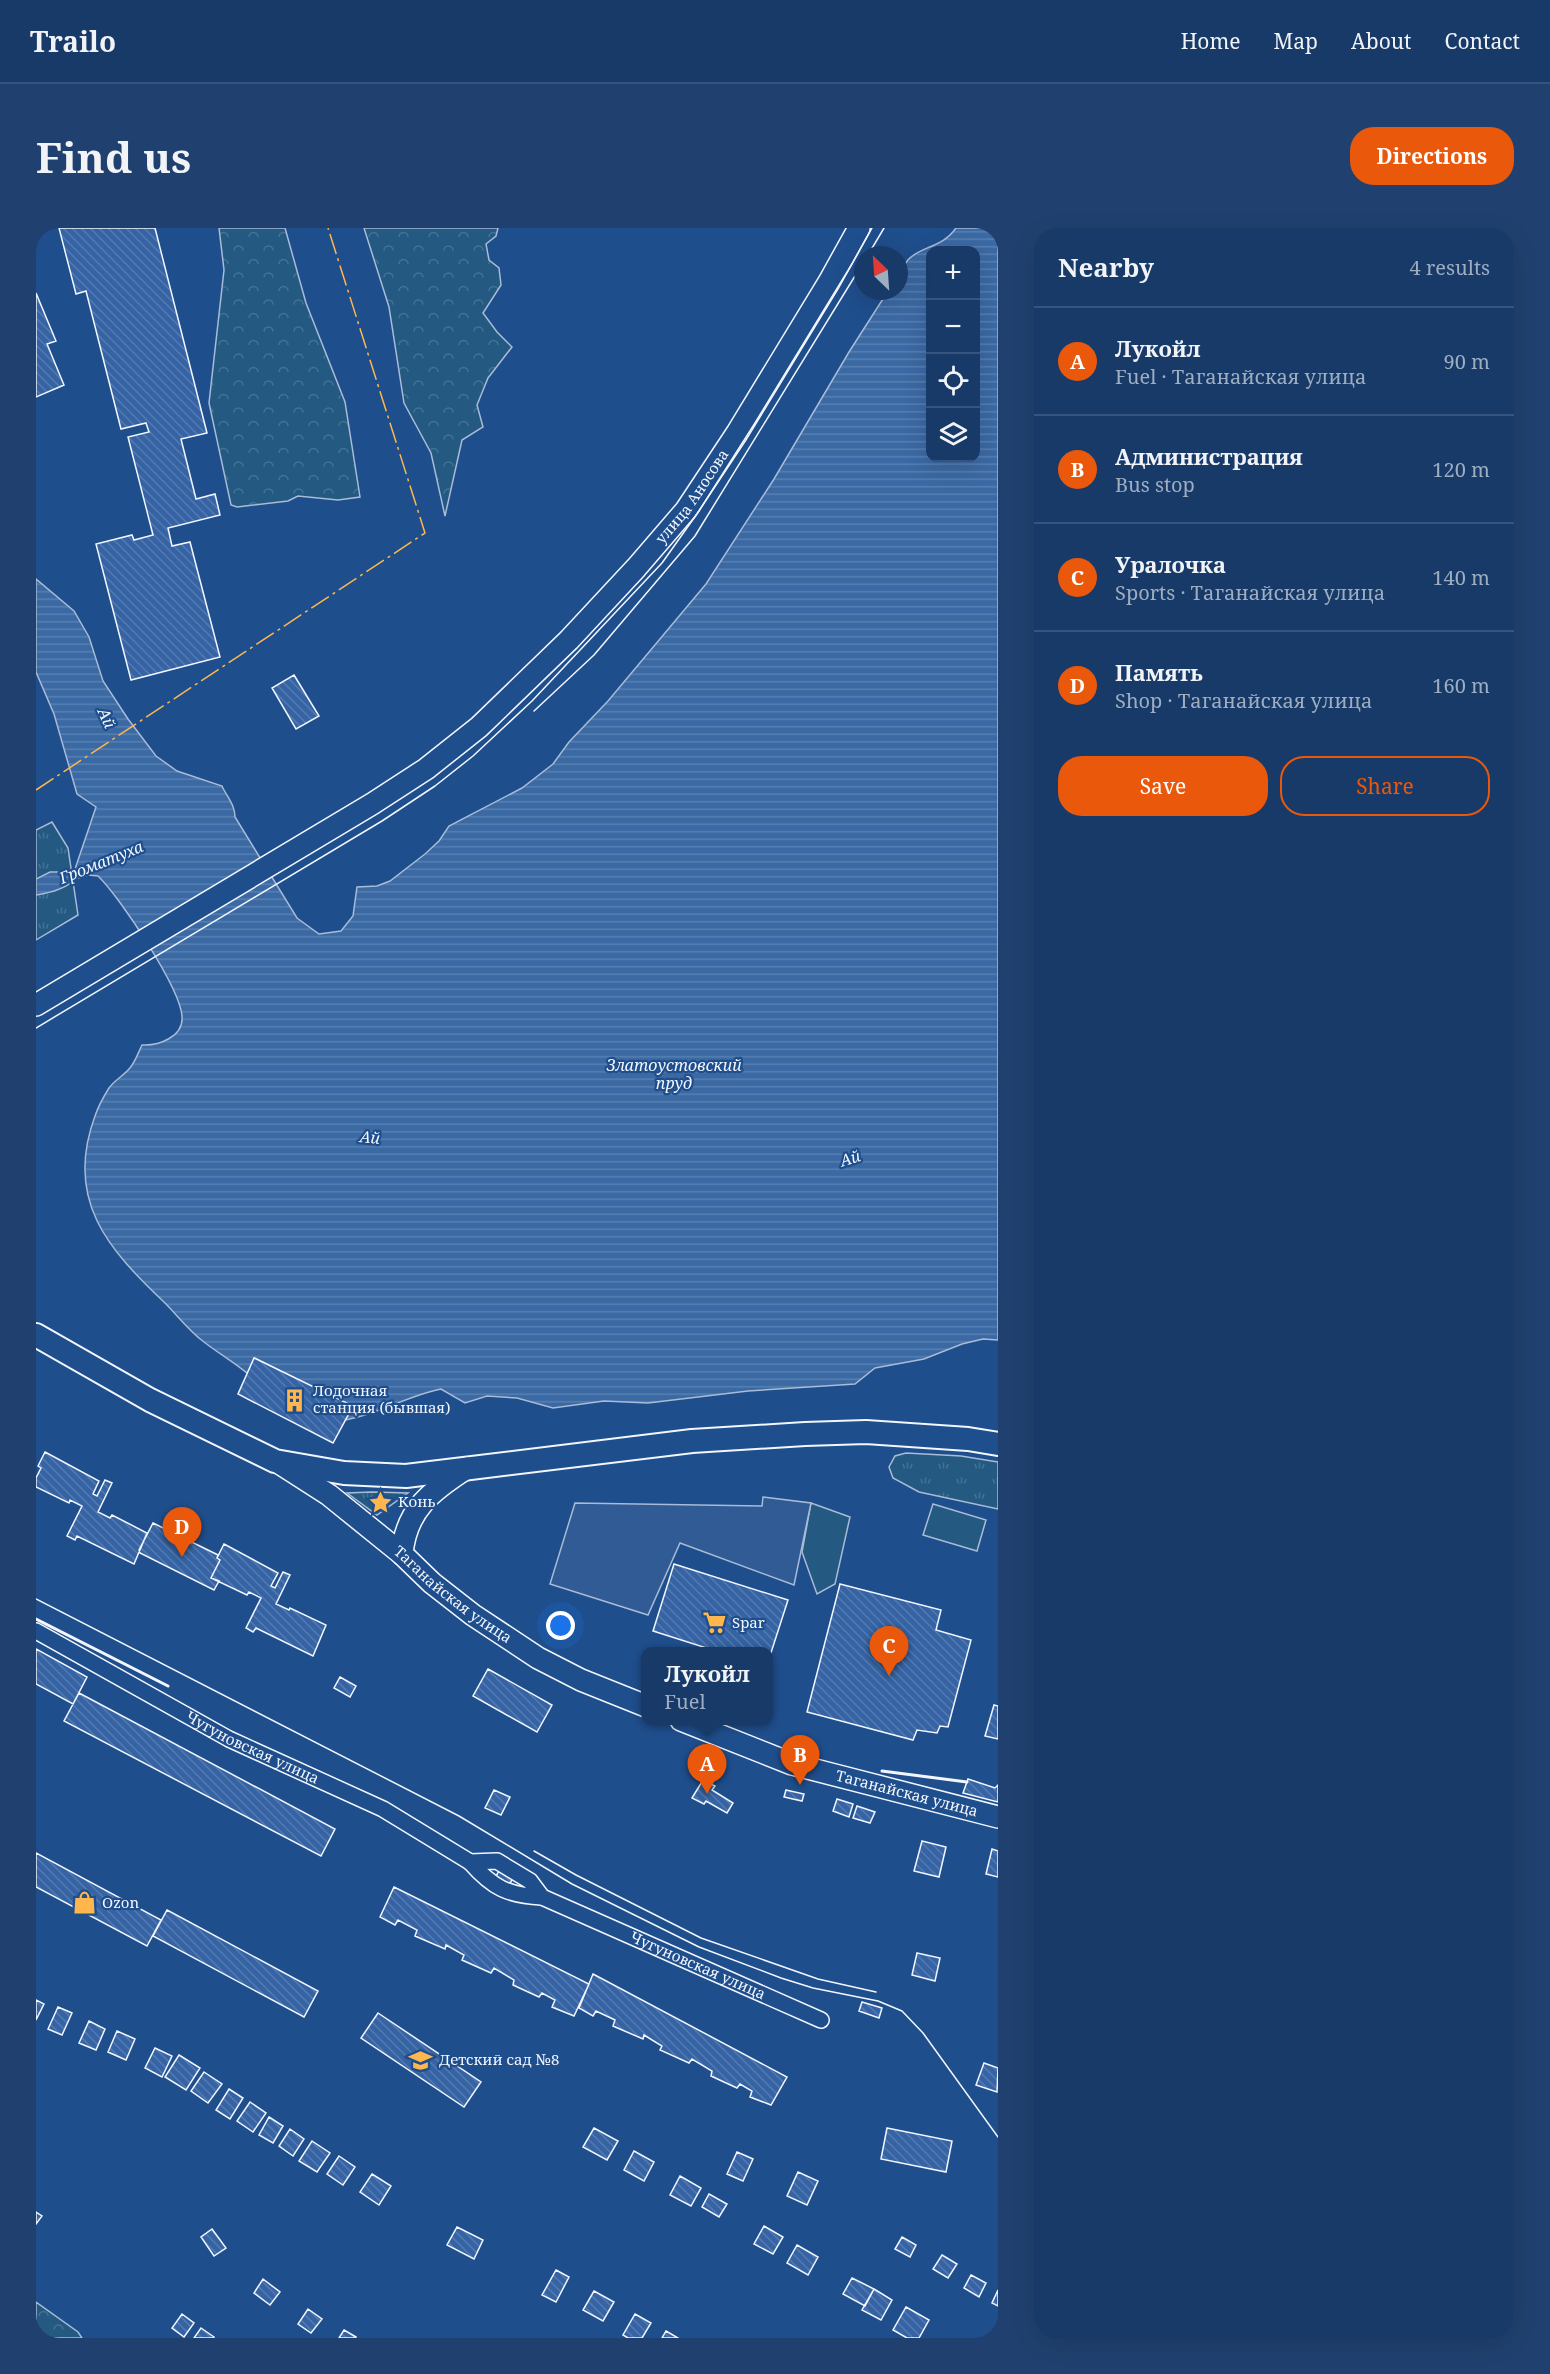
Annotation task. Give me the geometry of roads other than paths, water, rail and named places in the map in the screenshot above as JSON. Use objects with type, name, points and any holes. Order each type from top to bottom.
[{"type":"main road","name":"улица Аносова","points":[[36,1005],[426,769],[479,727],[569,640],[686,510],[737,433],[829,282],[859,228]]},
{"type":"main road","points":[[36,1335],[150,1400],[275,1461],[344,1473],[406,1476],[692,1441],[805,1434],[866,1432],[968,1438],[998,1444]]},
{"type":"main road","name":"Таганайская улица","points":[[275,1461],[329,1495],[473,1615],[538,1658],[581,1680],[641,1704]]},
{"type":"main road","points":[[402,1554],[404,1534],[418,1506],[443,1484],[467,1468]]},
{"type":"main road","name":"Таганайская улица","points":[[694,1725],[792,1764],[998,1817]]},
{"type":"street","name":"Чугуновская улица","points":[[36,1631],[229,1739],[383,1809],[470,1862],[485,1879],[514,1896],[542,1897],[821,2020]]},
{"type":"street","name":"Чугуновская улица","points":[[470,1862],[497,1861],[530,1881],[542,1897]]},
{"type":"water","name":"Златоустовский пруд","points":[[956,228],[998,228],[998,1340],[983,1339],[962,1344],[924,1359],[875,1368],[855,1384],[748,1391],[648,1403],[604,1401],[553,1408],[517,1398],[487,1396],[465,1403],[441,1389],[370,1414],[345,1420],[352,1406],[255,1358],[248,1374],[193,1333],[144,1283],[110,1242],[97,1221],[88,1198],[85,1173],[87,1146],[101,1102],[111,1085],[131,1067],[142,1045],[155,1044],[169,1039],[179,1030],[182,1016],[171,985],[148,943],[98,876],[88,875],[75,879],[57,890],[36,895],[36,879],[50,872],[72,872],[75,869],[96,807],[77,794],[54,714],[36,672],[36,579],[74,611],[89,637],[103,681],[156,756],[177,771],[222,786],[232,805],[235,817],[297,918],[319,934],[341,931],[353,916],[357,887],[377,886],[390,881],[439,841],[449,826],[522,788],[553,764],[569,742],[608,701],[706,584],[774,479],[882,300],[908,300],[908,261],[926,248],[926,462],[980,462],[980,246],[932,246],[939,243]]},
{"type":"tram line","points":[[36,1028],[382,821],[435,786],[473,756],[532,701],[662,563],[699,511],[755,423],[872,228]]},
{"type":"tram line","points":[[873,246],[884,228]]},
{"type":"tram line","points":[[534,711],[594,655],[695,536],[854,278]]},
{"type":"tram line","points":[[36,1599],[459,1816],[572,1884],[699,1947],[781,1978],[813,1988],[878,2001],[902,2011],[923,2033],[998,2137]]},
{"type":"tram line","points":[[534,1851],[576,1875],[701,1938],[818,1979],[876,1992]]},
{"type":"place","name":"Лодочная станция (бывшая)","points":[[295,1400]]},
{"type":"place","name":"Конь","points":[[380,1502]]},
{"type":"place","name":"Память","points":[[182,1557]]},
{"type":"place","name":"Spar","points":[[714,1623]]},
{"type":"place","name":"Уралочка","points":[[889,1676]]},
{"type":"place","name":"Администрация","points":[[800,1785]]},
{"type":"place","name":"Лукойл","points":[[707,1794]]},
{"type":"place","name":"Ozon","points":[[84,1903]]},
{"type":"place","name":"Детский сад №8","points":[[421,2060]]},
{"type":"water label","name":"Ай","points":[[107,718]]},
{"type":"water label","name":"Громатуха","points":[[101,862]]},
{"type":"water label","name":"Ай","points":[[370,1137]]},
{"type":"water label","name":"Ай","points":[[850,1158]]}]
